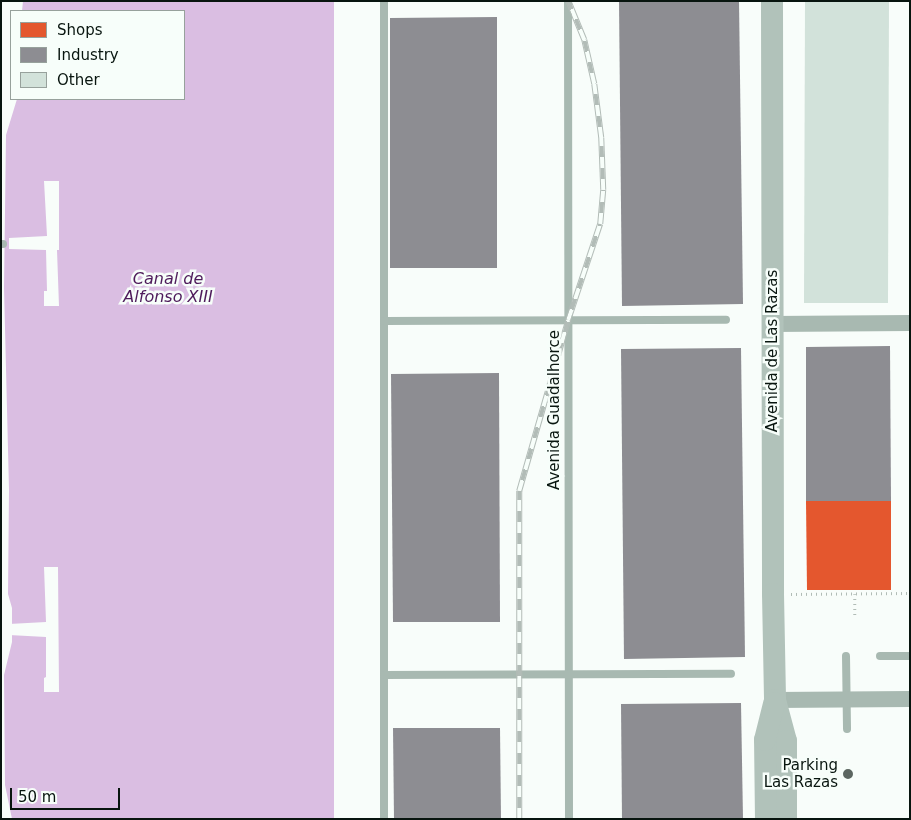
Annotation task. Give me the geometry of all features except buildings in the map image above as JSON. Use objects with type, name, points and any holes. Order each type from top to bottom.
[{"type":"main road","name":"Avenida de Las Razas","points":[[772,1],[773,594],[775,700],[786,741],[786,819]]},
{"type":"main road","name":"Avenida de Las Razas","points":[[766,819],[765,740],[775,700]]},
{"type":"street","points":[[772,324],[910,324]]},
{"type":"street","points":[[775,700],[910,700]]},
{"type":"lane","points":[[384,1],[384,819]]},
{"type":"lane","name":"Avenida Guadalhorce","points":[[568,1],[569,819]]},
{"type":"lane","points":[[384,321],[726,320]]},
{"type":"lane","points":[[846,656],[847,729]]},
{"type":"lane","points":[[880,656],[910,656]]},
{"type":"lane","points":[[384,675],[731,674]]},
{"type":"path","points":[[773,594],[835,592],[855,594],[910,593]]},
{"type":"path","points":[[855,594],[855,617]]},
{"type":"water","name":"Canal de Alfonso XIII","points":[[23,1],[334,1],[334,819],[12,819],[5,785],[4,675],[12,642],[12,608],[8,594],[9,490],[4,288],[6,135],[17,100],[185,100],[185,10],[22,10]]},
{"type":"pier","points":[[44,181],[59,181],[59,250],[57,250],[59,306],[44,306],[44,291],[47,291],[46,250],[9,249],[9,238],[47,236]]},
{"type":"pier","points":[[44,567],[58,567],[59,692],[44,692],[46,637],[9,635],[9,624],[46,622]]},
{"type":"railway","points":[[519,819],[519,491],[568,320],[600,224],[603,190],[601,138],[594,84],[584,40],[568,1]]},
{"type":"place","name":"Parking Las Razas","points":[[848,774]]}]
